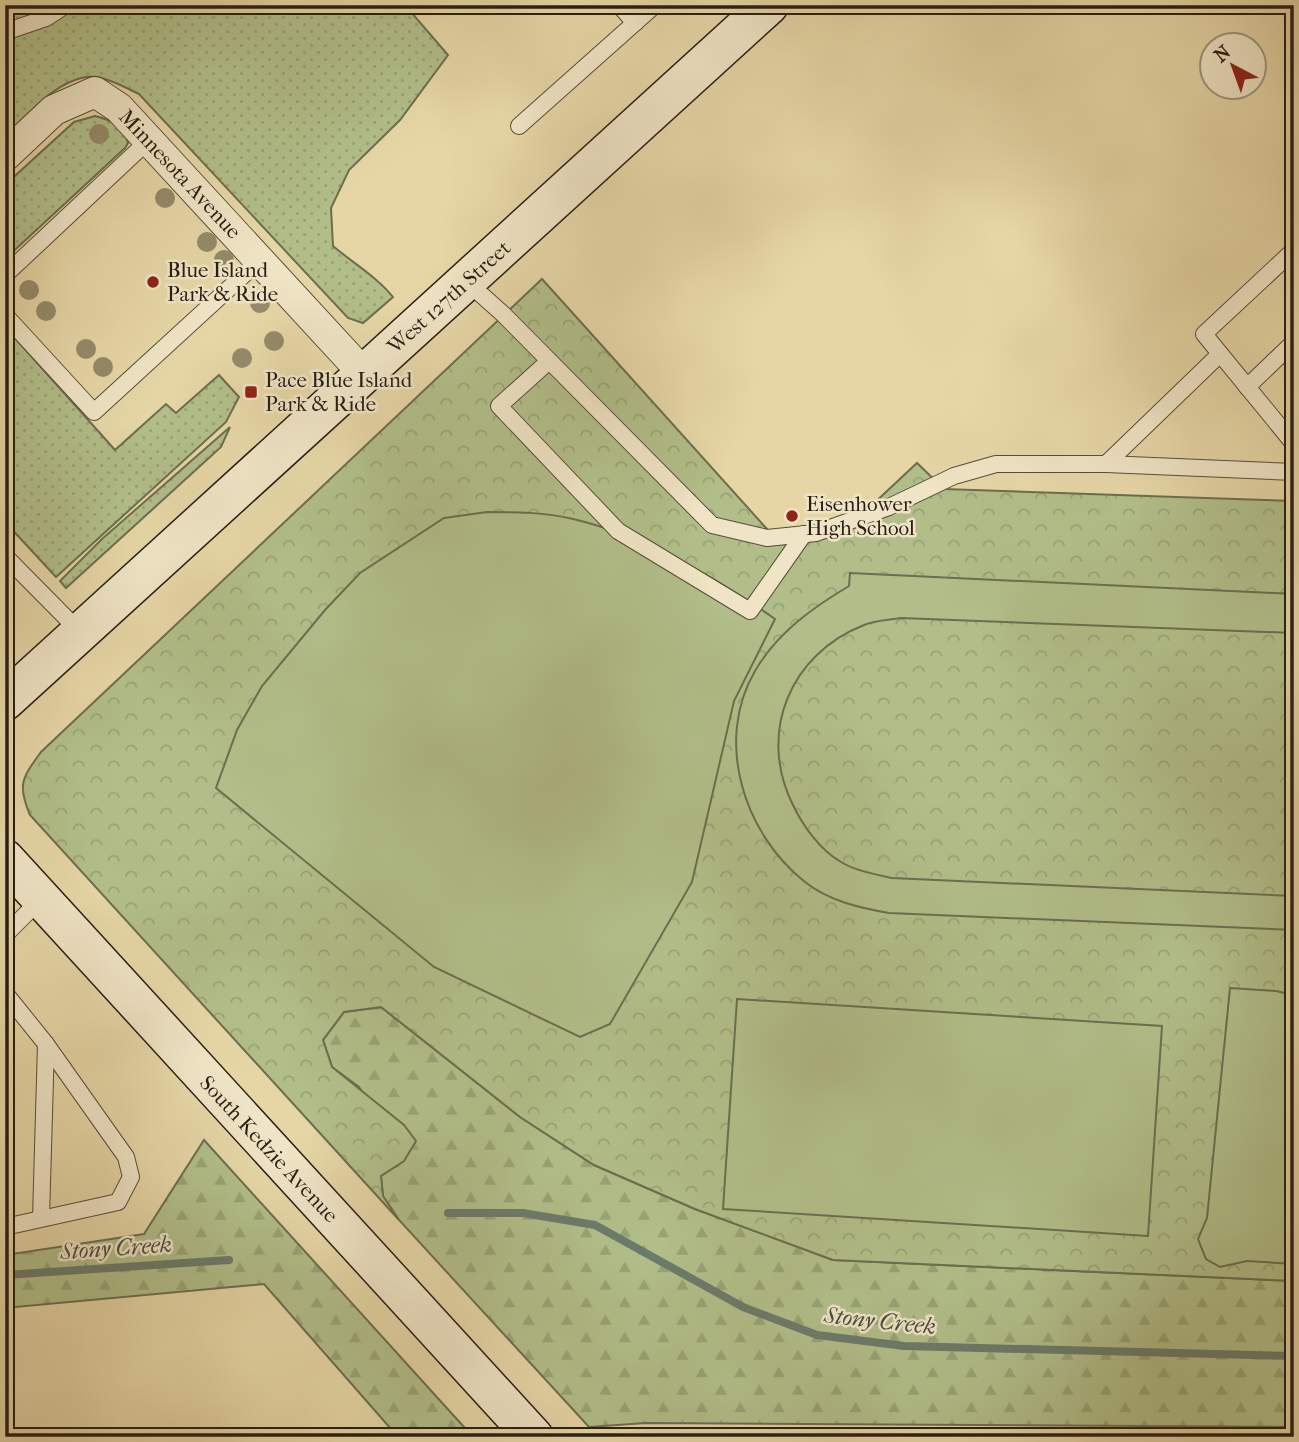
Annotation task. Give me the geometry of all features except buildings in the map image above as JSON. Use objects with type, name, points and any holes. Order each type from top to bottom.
[{"type":"main road","name":"West 127th Street","points":[[5,701],[762,8]]},
{"type":"main road","name":"South Kedzie Avenue","points":[[5,859],[527,1429]]},
{"type":"street","name":"Minnesota Avenue","points":[[5,156],[54,110],[95,92],[119,108],[364,374]]},
{"type":"lane","points":[[5,32],[46,18],[66,5]]},
{"type":"lane","points":[[619,5],[635,23]]},
{"type":"lane","points":[[519,126],[655,5]]},
{"type":"lane","points":[[5,275],[149,140]]},
{"type":"lane","points":[[1294,250],[1204,334],[1294,444]]},
{"type":"lane","points":[[5,315],[94,412],[260,260]]},
{"type":"lane","points":[[466,281],[712,524],[766,538],[804,534],[889,507],[954,476],[996,464],[1106,464],[1294,472]]},
{"type":"lane","points":[[1247,387],[1294,342]]},
{"type":"lane","points":[[1106,464],[1220,354]]},
{"type":"lane","points":[[549,361],[499,405],[618,531],[750,611],[804,534]]},
{"type":"lane","points":[[5,556],[11,575],[81,632]]},
{"type":"lane","points":[[5,935],[41,899]]},
{"type":"lane","points":[[5,993],[46,1044],[126,1157],[131,1177],[118,1202],[5,1227]]},
{"type":"lane","points":[[41,1218],[46,1044]]},
{"type":"green space","points":[[5,5],[405,5],[448,55],[400,120],[349,170],[331,208],[333,246],[393,297],[363,323],[348,318],[139,94],[114,82],[86,77],[63,85],[42,100],[5,136]]},
{"type":"green space","points":[[95,116],[120,128],[128,143],[125,148],[5,259],[5,185],[74,122]]},
{"type":"green space","name":"Eisenhower High School","points":[[542,279],[767,529],[786,540],[854,522],[917,463],[944,489],[1294,501],[1294,1281],[833,1260],[695,1209],[594,1165],[520,1117],[381,1007],[344,1012],[323,1040],[332,1067],[404,1125],[416,1141],[404,1161],[381,1176],[383,1196],[399,1220],[30,815],[24,796],[24,782],[41,752]]},
{"type":"green space","points":[[5,327],[115,450],[166,404],[176,413],[219,375],[239,397],[226,422],[56,577],[5,522]]},
{"type":"green space","points":[[230,427],[221,447],[66,588],[60,581],[102,539]]},
{"type":"green space","points":[[487,512],[562,517],[626,536],[704,574],[775,619],[734,701],[692,882],[610,1024],[580,1037],[434,967],[216,788],[237,730],[262,686],[325,610],[360,573],[444,518]]},
{"type":"green space","points":[[850,573],[1294,594],[1294,633],[901,618],[868,623],[838,638],[817,655],[800,676],[787,699],[780,724],[778,751],[783,778],[793,805],[807,829],[833,857],[859,870],[892,878],[1294,896],[1294,930],[889,913],[834,899],[805,882],[784,862],[766,839],[752,813],[742,785],[737,756],[737,727],[743,698],[764,657],[796,622],[849,586]]},
{"type":"green space","points":[[1230,988],[1294,995],[1294,1264],[1247,1261],[1220,1267],[1206,1259],[1198,1239],[1207,1218]]},
{"type":"green space","points":[[737,999],[1162,1026],[1148,1236],[723,1209]]},
{"type":"green space","points":[[381,1007],[520,1117],[594,1165],[695,1209],[833,1260],[1294,1281],[1294,1427],[646,1423],[589,1427],[399,1220],[383,1196],[381,1176],[404,1161],[359,1087],[332,1067],[323,1040],[344,1012]]},
{"type":"green space","points":[[204,1140],[473,1437],[398,1437],[264,1284],[5,1308],[5,1255],[144,1234]]},
{"type":"waterway","name":"Stony Creek","points":[[448,1213],[523,1213],[595,1225],[743,1307],[817,1335],[904,1346],[1294,1356]]},
{"type":"waterway","name":"Stony Creek","points":[[5,1275],[229,1260]]},
{"type":"place","name":"Blue Island Park & Ride","points":[[153,282]]},
{"type":"place","name":"Pace Blue Island Park & Ride","points":[[251,392]]},
{"type":"place","name":"Eisenhower High School","points":[[792,516]]}]
